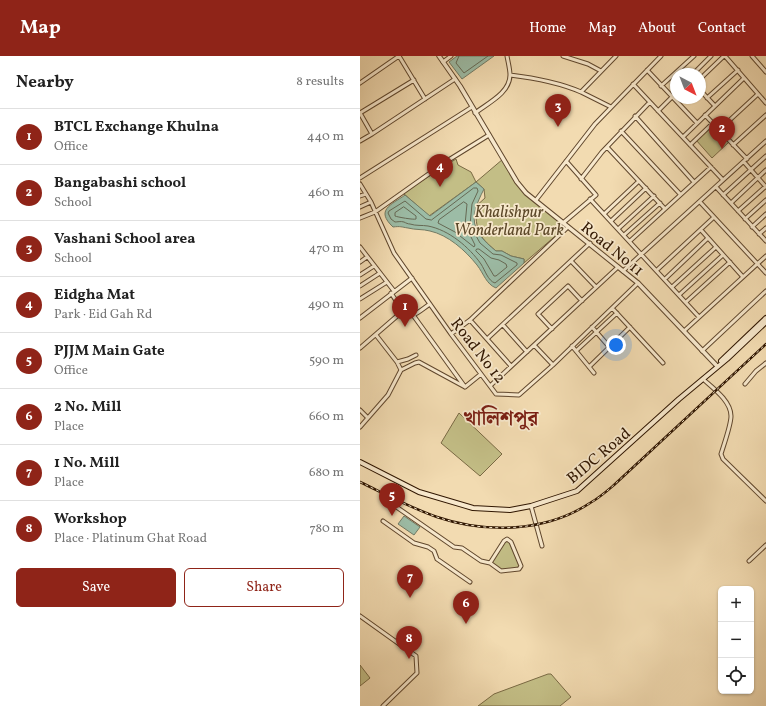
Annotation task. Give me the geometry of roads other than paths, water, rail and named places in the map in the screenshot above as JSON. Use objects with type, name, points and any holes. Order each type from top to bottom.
[{"type":"main road","name":"BIDC Road","points":[[717,366],[724,357],[766,318]]},
{"type":"main road","name":"BIDC Road","points":[[360,462],[419,492],[472,508],[505,510],[531,506],[579,490],[679,399],[727,359],[766,322]]},
{"type":"street","points":[[360,83],[399,56],[425,99]]},
{"type":"street","name":"Road No 11","points":[[439,56],[460,86],[517,182],[526,193],[638,283],[717,366]]},
{"type":"street","points":[[443,62],[451,56]]},
{"type":"street","points":[[475,113],[500,95],[508,84],[510,75],[507,56]]},
{"type":"street","points":[[563,56],[588,64],[601,71]]},
{"type":"street","points":[[581,92],[616,56]]},
{"type":"street","points":[[536,200],[595,124],[661,56]]},
{"type":"street","points":[[661,86],[694,56]]},
{"type":"street","points":[[699,68],[711,56]]},
{"type":"street","points":[[706,73],[725,56],[766,103]]},
{"type":"street","points":[[752,56],[766,72]]},
{"type":"street","points":[[647,70],[670,95]]},
{"type":"street","points":[[715,106],[707,98],[738,70]]},
{"type":"street","points":[[510,75],[543,80],[566,86],[611,107]]},
{"type":"street","points":[[683,137],[744,78]]},
{"type":"street","points":[[360,141],[455,79]]},
{"type":"street","points":[[372,134],[360,113],[414,80]]},
{"type":"street","points":[[633,84],[723,180]]},
{"type":"street","points":[[719,130],[758,94]]},
{"type":"street","points":[[658,111],[670,99]]},
{"type":"street","points":[[581,179],[606,147],[650,102]]},
{"type":"street","points":[[679,104],[697,123]]},
{"type":"street","points":[[360,178],[472,108]]},
{"type":"street","points":[[705,115],[733,145],[751,170],[766,187],[738,211]]},
{"type":"street","points":[[733,145],[766,115]]},
{"type":"street","points":[[636,116],[694,182]]},
{"type":"street","points":[[690,145],[713,123]]},
{"type":"street","points":[[621,131],[680,194]]},
{"type":"street","points":[[360,218],[375,212],[446,161],[489,135]]},
{"type":"street","points":[[623,271],[766,141]]},
{"type":"street","points":[[606,147],[665,209]]},
{"type":"street","points":[[723,195],[766,156]]},
{"type":"street","points":[[563,223],[596,195],[566,162]]},
{"type":"street","points":[[630,241],[711,167]]},
{"type":"street","points":[[731,203],[766,170]]},
{"type":"street","points":[[604,214],[639,181]]},
{"type":"street","name":"Road No 12","points":[[361,186],[371,202],[394,253],[451,334],[496,394],[517,395],[553,365],[638,283]]},
{"type":"street","points":[[610,221],[646,188]]},
{"type":"street","points":[[716,188],[766,241]]},
{"type":"street","points":[[360,196],[366,194]]},
{"type":"street","points":[[618,229],[654,196]]},
{"type":"street","points":[[590,199],[700,317]]},
{"type":"street","points":[[745,218],[766,200]]},
{"type":"street","points":[[360,207],[371,202]]},
{"type":"street","points":[[700,202],[766,273]]},
{"type":"street","points":[[624,235],[660,203]]},
{"type":"street","points":[[752,226],[766,214]]},
{"type":"street","points":[[657,270],[713,218]]},
{"type":"street","points":[[451,334],[470,320],[568,227]]},
{"type":"street","points":[[759,234],[766,228]]},
{"type":"street","points":[[701,230],[743,277]]},
{"type":"street","points":[[665,279],[708,238]]},
{"type":"street","points":[[487,339],[590,243]]},
{"type":"street","points":[[672,287],[716,247]]},
{"type":"street","points":[[361,249],[387,282],[404,310],[410,315],[413,315],[465,387]]},
{"type":"street","points":[[679,295],[723,255]]},
{"type":"street","points":[[684,331],[766,256]]},
{"type":"street","points":[[360,262],[367,257]]},
{"type":"street","points":[[571,261],[596,287]]},
{"type":"street","points":[[686,302],[730,262]]},
{"type":"street","points":[[360,275],[374,266]]},
{"type":"street","points":[[490,386],[618,267]]},
{"type":"street","points":[[360,286],[380,273]]},
{"type":"street","points":[[360,318],[412,278]]},
{"type":"street","points":[[360,300],[387,282]]},
{"type":"street","points":[[552,329],[538,314],[568,286],[582,301]]},
{"type":"street","points":[[702,351],[766,291]]},
{"type":"street","points":[[413,315],[430,304]]},
{"type":"street","points":[[612,308],[663,363]]},
{"type":"street","points":[[360,348],[404,310]]},
{"type":"street","points":[[576,351],[617,313]]},
{"type":"street","points":[[470,320],[511,366]]},
{"type":"street","points":[[503,325],[527,352]]},
{"type":"street","points":[[592,327],[611,348]]},
{"type":"street","points":[[588,367],[611,348],[630,327]]},
{"type":"street","points":[[376,335],[397,362],[401,370]]},
{"type":"street","points":[[534,345],[553,365]]},
{"type":"street","points":[[572,346],[594,373]]},
{"type":"street","points":[[397,362],[408,359],[416,354]]},
{"type":"street","points":[[360,427],[388,395],[401,370],[415,363],[419,362],[465,387]]},
{"type":"street","points":[[745,384],[756,371],[766,363]]},
{"type":"street","points":[[465,387],[481,374]]},
{"type":"street","points":[[703,379],[716,391],[729,407],[731,417],[721,454],[723,459],[766,501]]},
{"type":"street","points":[[360,410],[368,418]]},
{"type":"street","points":[[395,506],[454,547],[462,548],[480,561],[490,563],[501,571],[519,569],[522,566],[511,542],[507,539],[504,541],[490,563]]},
{"type":"street","points":[[531,506],[542,546]]},
{"type":"street","points":[[383,521],[414,544],[428,547],[434,551],[437,559],[470,582]]},
{"type":"street","points":[[749,561],[766,545]]},
{"type":"street","points":[[360,616],[416,656],[417,673],[383,706]]},
{"type":"water","points":[[457,56],[494,56],[462,79],[449,62]]},
{"type":"water","points":[[476,182],[484,189],[479,199],[474,216],[477,230],[481,237],[496,251],[502,251],[511,256],[524,259],[524,263],[496,288],[487,281],[477,265],[467,254],[450,240],[437,233],[427,230],[393,227],[385,216],[387,208],[405,195],[430,216]]},
{"type":"water","points":[[404,516],[420,527],[414,535],[398,524]]},
{"type":"railway","points":[[360,482],[398,501],[437,517],[476,526],[496,528],[516,527],[535,525],[555,520],[573,513],[609,490],[766,344]]},
{"type":"place","name":"Vashani School area","points":[[558,127]]},
{"type":"place","name":"Bangabashi school","points":[[722,149]]},
{"type":"place","name":"Eidgha Mat","points":[[440,187]]},
{"type":"place","name":"BTCL Exchange Khulna","points":[[405,327]]},
{"type":"place","name":"PJJM Main Gate","points":[[392,516]]},
{"type":"place","name":"1 No. Mill","points":[[410,598]]},
{"type":"place","name":"2 No. Mill","points":[[466,624]]},
{"type":"place","name":"Workshop","points":[[409,659]]},
{"type":"district","name":"খালিশপুর","points":[[501,418]]},
{"type":"park label","name":"Khalishpur Wonderland Park","points":[[509,220]]}]
